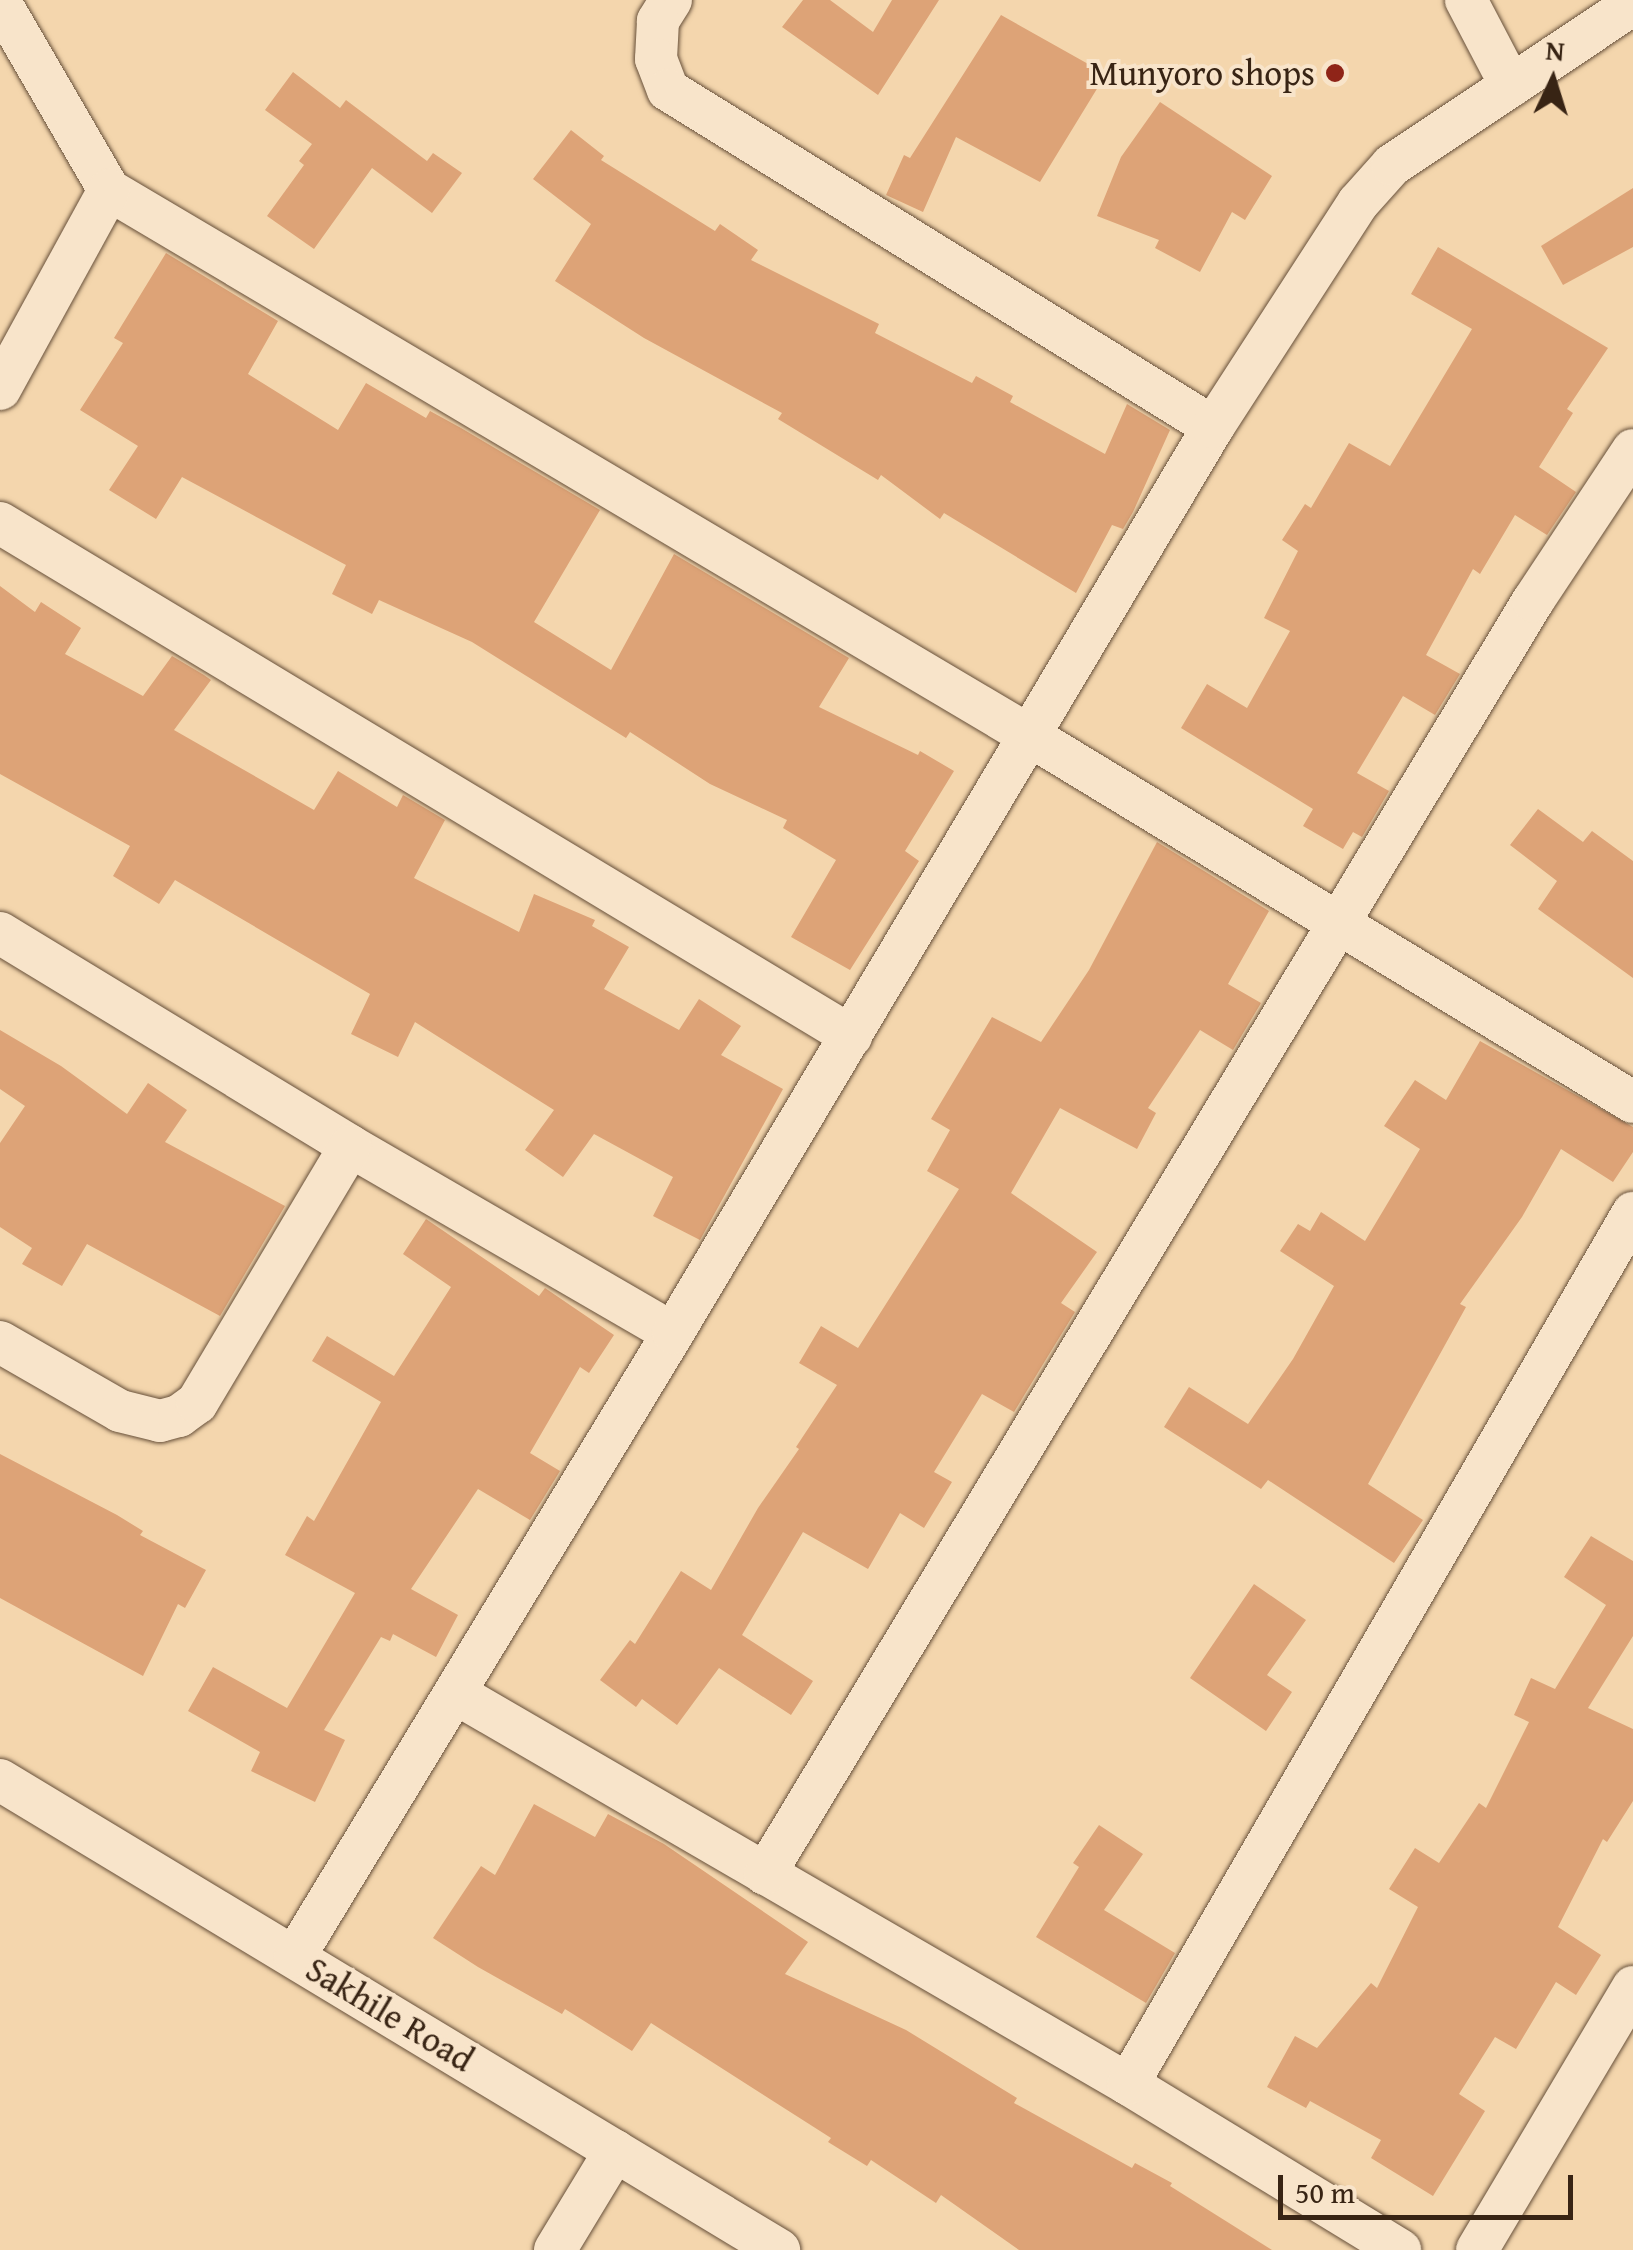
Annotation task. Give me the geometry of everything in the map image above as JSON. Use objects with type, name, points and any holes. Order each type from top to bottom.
[{"type":"street","points":[[671,0],[658,21],[656,58],[668,90],[1213,427]]},
{"type":"street","points":[[1466,0],[1511,86]]},
{"type":"street","points":[[0,2],[110,190],[1030,736],[1633,1102]]},
{"type":"street","points":[[295,1956],[674,1333],[1213,427],[1372,187],[1392,165],[1633,4]]},
{"type":"street","points":[[0,389],[110,190]]},
{"type":"street","points":[[765,1874],[1342,924],[1533,601],[1633,450]]},
{"type":"street","points":[[0,523],[852,1036]]},
{"type":"street","points":[[0,933],[350,1146],[674,1333]]},
{"type":"street","points":[[0,1342],[120,1411],[160,1421],[179,1416],[197,1403],[350,1146]]},
{"type":"street","points":[[1128,2084],[1633,1213]]},
{"type":"street","points":[[454,1694],[1128,2084],[1400,2250]]},
{"type":"street","name":"Sakhile Road","points":[[0,1780],[778,2250]]},
{"type":"street","points":[[1476,2250],[1633,1987]]},
{"type":"street","points":[[555,2250],[615,2151]]},
{"type":"building","points":[[803,0],[830,0],[873,32],[892,0],[939,0],[878,95],[782,27]]},
{"type":"building","points":[[1001,15],[1106,74],[1040,182],[956,137],[923,212],[886,195],[904,155],[910,158]]},
{"type":"building","points":[[293,72],[340,108],[346,100],[427,161],[433,153],[462,173],[432,213],[372,168],[314,249],[267,216],[304,165],[299,161],[312,144],[265,110]]},
{"type":"building","points":[[1160,102],[1272,176],[1245,220],[1232,212],[1200,272],[1155,248],[1159,240],[1097,216],[1121,157]]},
{"type":"building","points":[[571,130],[604,156],[601,160],[715,231],[720,224],[758,250],[751,260],[879,324],[875,333],[972,383],[976,376],[1013,396],[1010,402],[1105,454],[1127,404],[1170,430],[1133,512],[1123,529],[1112,525],[1076,593],[944,513],[940,519],[881,475],[878,480],[778,419],[782,413],[644,338],[555,281],[591,224],[533,179]]},
{"type":"building","points":[[1633,188],[1633,247],[1563,285],[1541,246]]},
{"type":"building","points":[[1438,247],[1608,348],[1567,409],[1573,413],[1539,467],[1576,492],[1547,535],[1515,515],[1480,574],[1473,569],[1426,655],[1460,674],[1435,715],[1403,696],[1357,773],[1389,791],[1362,837],[1353,832],[1343,849],[1303,826],[1313,809],[1181,728],[1207,684],[1247,708],[1290,631],[1264,618],[1298,551],[1282,540],[1305,504],[1311,508],[1349,443],[1390,466],[1472,329],[1411,294]]},
{"type":"building","points":[[166,253],[278,321],[248,374],[338,430],[366,383],[426,418],[430,411],[600,510],[534,622],[611,670],[674,554],[849,658],[819,707],[918,755],[920,751],[954,771],[905,851],[919,861],[850,970],[791,937],[836,860],[783,828],[787,820],[710,784],[630,732],[626,738],[472,642],[379,600],[372,614],[332,594],[346,565],[182,477],[156,519],[109,490],[138,446],[80,410],[123,343],[114,338]]},
{"type":"building","points":[[0,586],[35,612],[41,602],[81,628],[65,654],[143,696],[172,656],[204,675],[211,680],[174,730],[314,810],[338,771],[397,807],[403,795],[445,820],[414,878],[519,932],[534,894],[595,920],[592,926],[629,947],[604,989],[679,1030],[699,999],[741,1026],[721,1055],[783,1089],[700,1240],[653,1216],[673,1177],[594,1134],[563,1177],[525,1150],[554,1110],[415,1022],[398,1057],[351,1034],[370,994],[175,880],[159,904],[113,876],[130,846],[0,774]]},
{"type":"building","points":[[1538,809],[1583,842],[1592,831],[1633,861],[1633,978],[1538,909],[1557,881],[1510,845]]},
{"type":"building","points":[[1157,842],[1269,911],[1228,984],[1261,1003],[1233,1050],[1200,1030],[1148,1108],[1156,1113],[1137,1149],[1060,1108],[1011,1193],[1097,1252],[1061,1303],[1075,1312],[1014,1412],[982,1394],[934,1472],[952,1482],[924,1528],[900,1513],[868,1569],[803,1532],[742,1635],[813,1681],[791,1715],[719,1668],[677,1725],[642,1699],[636,1707],[600,1680],[630,1640],[635,1644],[681,1571],[711,1590],[837,1385],[799,1363],[821,1326],[858,1348],[959,1189],[927,1171],[950,1130],[931,1119],[992,1017],[1041,1042],[1089,970]]},
{"type":"building","points":[[0,1030],[61,1066],[127,1114],[148,1083],[187,1110],[165,1142],[285,1206],[220,1316],[87,1244],[62,1286],[22,1264],[32,1248],[0,1227],[0,1143],[25,1106],[0,1089]]},
{"type":"building","points":[[1480,1041],[1633,1127],[1633,1152],[1613,1182],[1561,1149],[1522,1217],[1460,1304],[1466,1307],[1368,1484],[1423,1520],[1394,1563],[1268,1480],[1261,1489],[1164,1427],[1189,1387],[1248,1424],[1293,1359],[1334,1286],[1280,1251],[1298,1224],[1310,1231],[1321,1212],[1365,1241],[1420,1149],[1384,1126],[1415,1080],[1446,1100]]},
{"type":"building","points":[[426,1219],[539,1296],[545,1288],[614,1335],[589,1373],[580,1367],[530,1453],[560,1471],[530,1520],[478,1489],[411,1589],[458,1615],[436,1657],[393,1634],[390,1641],[381,1637],[324,1730],[345,1740],[315,1802],[251,1771],[260,1752],[188,1711],[213,1667],[287,1708],[355,1593],[285,1555],[307,1516],[314,1521],[381,1402],[312,1361],[327,1336],[394,1376],[451,1287],[403,1254]]},
{"type":"building","points":[[0,1454],[117,1515],[143,1531],[140,1535],[206,1570],[185,1608],[178,1604],[143,1676],[0,1598]]},
{"type":"building","points":[[1591,1536],[1633,1561],[1633,1636],[1588,1708],[1633,1729],[1633,1801],[1607,1842],[1603,1839],[1558,1927],[1601,1955],[1576,1995],[1556,1982],[1516,2049],[1495,2037],[1459,2094],[1485,2111],[1433,2196],[1371,2158],[1381,2140],[1310,2101],[1306,2108],[1267,2087],[1295,2036],[1317,2048],[1371,1983],[1377,1988],[1418,1907],[1389,1889],[1415,1848],[1439,1863],[1479,1803],[1486,1808],[1529,1722],[1514,1715],[1531,1678],[1555,1689],[1606,1605],[1564,1577]]},
{"type":"building","points":[[1254,1584],[1306,1620],[1267,1675],[1292,1692],[1266,1731],[1190,1678]]},
{"type":"building","points":[[534,1804],[595,1837],[608,1814],[664,1844],[808,1942],[785,1974],[906,2030],[1017,2098],[1014,2103],[1132,2168],[1135,2163],[1172,2183],[1170,2186],[1272,2250],[1019,2250],[941,2195],[936,2203],[871,2160],[867,2166],[828,2142],[831,2138],[651,2023],[632,2051],[565,2009],[562,2014],[478,1967],[433,1938],[481,1866],[495,1875]]},
{"type":"building","points":[[1099,1825],[1143,1854],[1104,1910],[1175,1953],[1146,2003],[1036,1937],[1079,1867],[1073,1863]]},
{"type":"place","name":"Munyoro shops","points":[[1335,73]]}]
